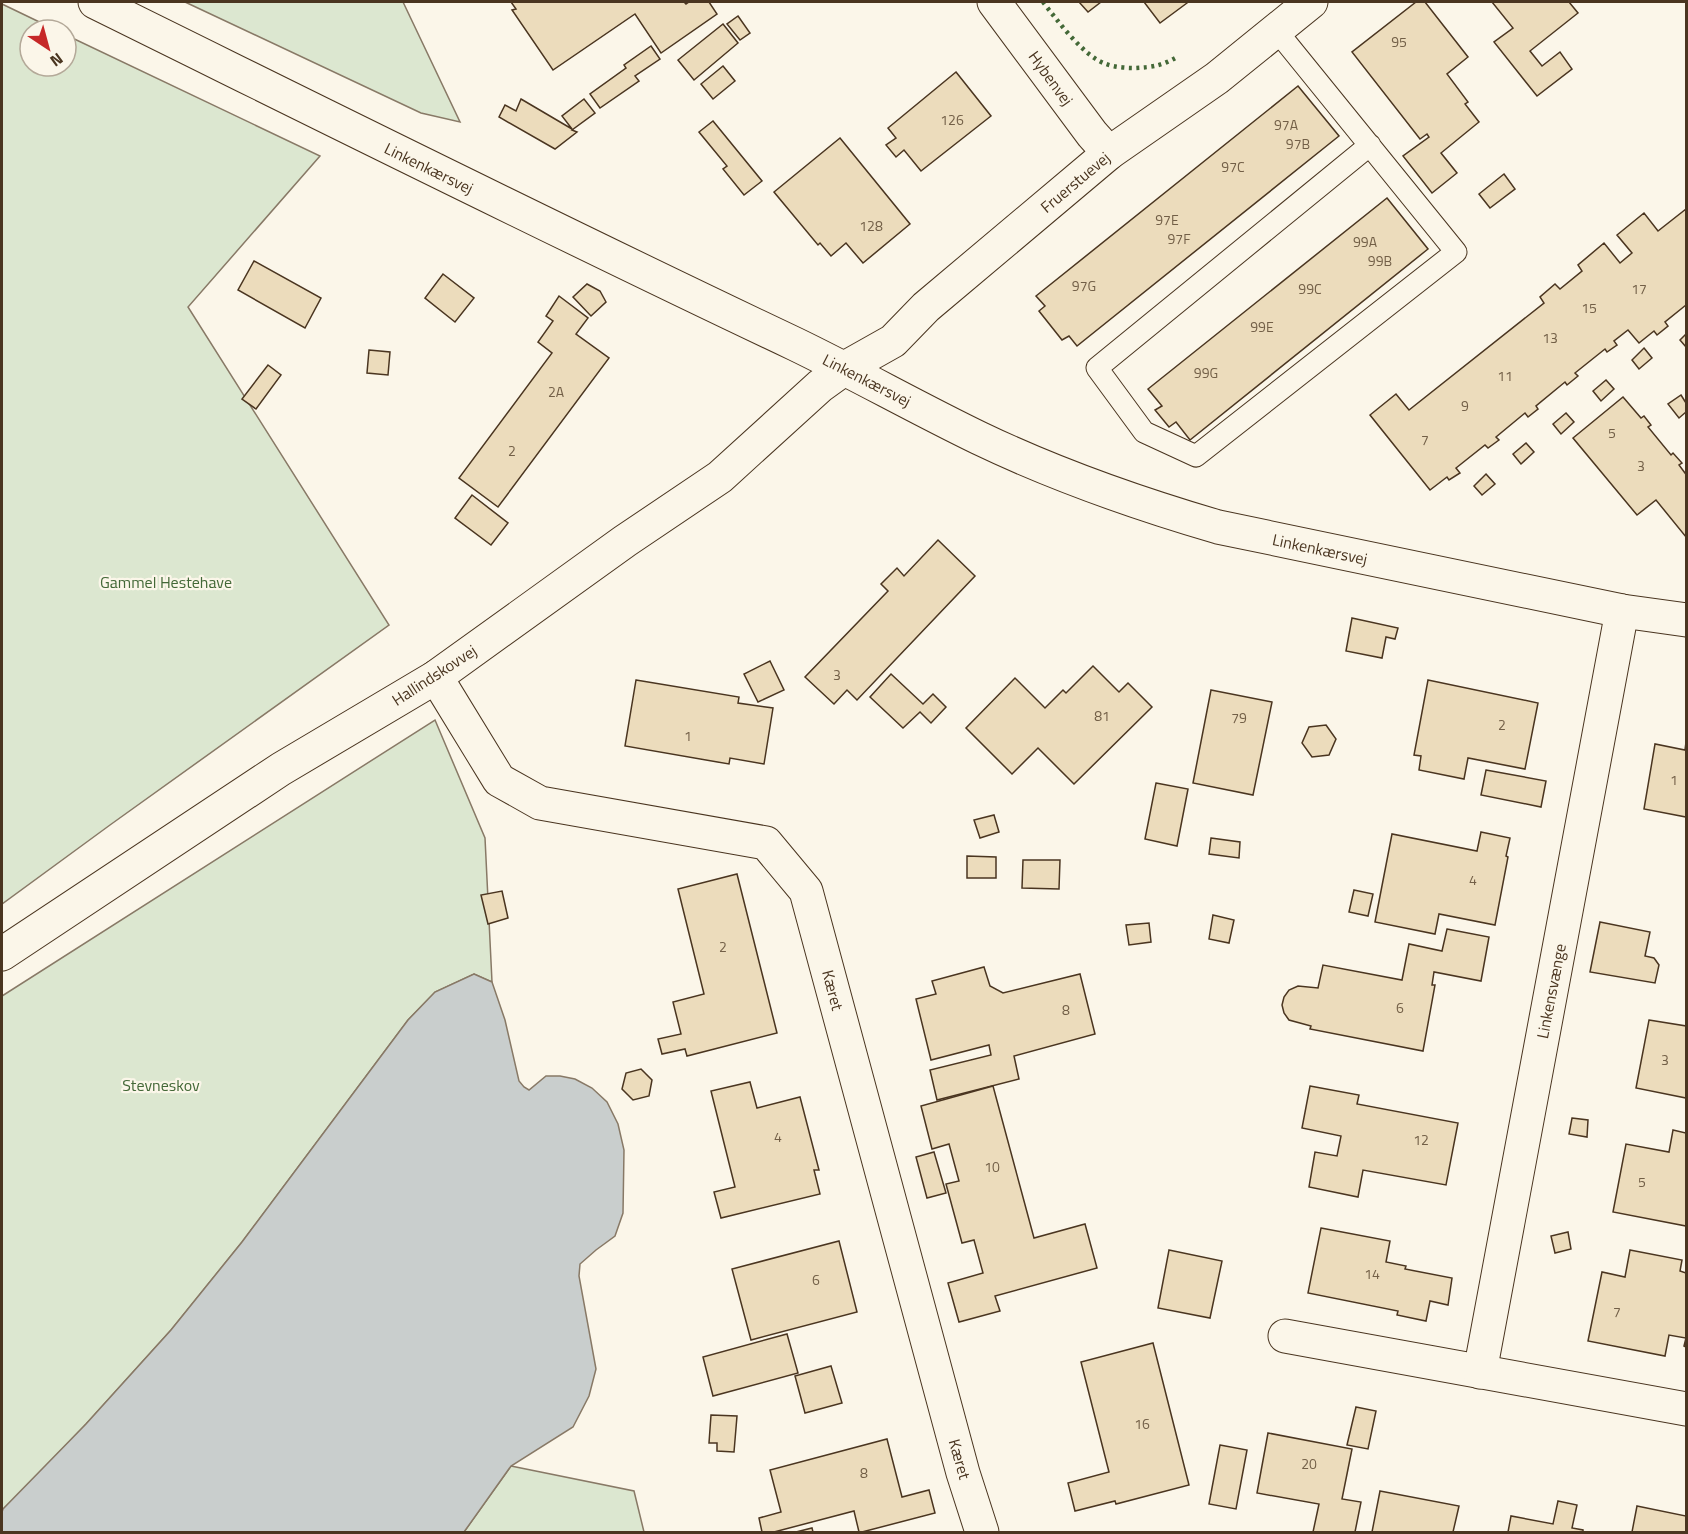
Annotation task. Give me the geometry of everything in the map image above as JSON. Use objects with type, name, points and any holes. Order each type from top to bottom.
[{"type":"street","name":"Linkenkærsvej","points":[[95,2],[465,186],[845,368],[980,438],[1089,486],[1218,527],[1622,611],[1686,620]]},
{"type":"street","name":"Hybenvej","points":[[994,2],[1092,134],[1109,153]]},
{"type":"street","name":"Fruerstuevej","points":[[845,368],[893,341],[926,308],[1109,153],[1217,78],[1311,2]]},
{"type":"street","name":"Hallindskovvej","points":[[2,954],[281,769],[436,677],[625,541],[720,477],[820,386],[845,368]]},
{"type":"street","name":"Linkensvænge","points":[[1480,1372],[1622,611]]},
{"type":"street","name":"Kæret","points":[[436,677],[499,780],[540,803],[766,843],[807,891],[960,1462],[982,1533]]},
{"type":"street","points":[[1285,1336],[1686,1409]]},
{"type":"lane","points":[[1276,30],[1370,145],[1456,252],[1196,456],[1144,432],[1097,368],[1370,145]]},
{"type":"green space","points":[[185,2],[403,2],[460,122],[421,113]]},
{"type":"green space","name":"Gammel Hestehave","points":[[2,4],[31,18],[18,18],[18,78],[78,78],[78,41],[320,156],[188,307],[389,625],[2,904]]},
{"type":"green space","name":"Stevneskov","points":[[435,720],[485,838],[492,982],[474,974],[435,992],[408,1020],[242,1242],[171,1330],[2,1512],[2,996]]},
{"type":"green space","points":[[511,1466],[634,1491],[644,1532],[464,1532]]},
{"type":"shaded area","points":[[474,974],[492,982],[505,1020],[519,1081],[524,1087],[529,1090],[546,1076],[560,1076],[575,1079],[592,1088],[607,1102],[618,1124],[624,1150],[623,1213],[615,1236],[580,1264],[579,1276],[596,1369],[589,1396],[573,1427],[511,1466],[464,1532],[2,1532],[3,1509],[86,1424],[171,1330],[242,1242],[408,1020],[435,992]]},
{"type":"building","points":[[511,2],[684,2],[686,4],[709,2],[717,14],[661,53],[635,14],[553,70],[512,10],[516,9]]},
{"type":"building","points":[[1079,2],[1101,2],[1088,12]]},
{"type":"building","points":[[1144,2],[1186,2],[1187,3],[1160,23]]},
{"type":"building","points":[[1416,2],[1425,2],[1468,57],[1447,74],[1468,102],[1465,104],[1479,122],[1441,153],[1457,173],[1432,193],[1403,156],[1429,137],[1427,134],[1420,139],[1352,52]]},
{"type":"building","points":[[1492,2],[1569,2],[1578,13],[1530,51],[1542,66],[1560,52],[1572,69],[1537,96],[1494,42],[1513,28]]},
{"type":"building","points":[[738,16],[750,33],[740,40],[727,24]]},
{"type":"building","points":[[723,24],[738,43],[694,80],[678,60]]},
{"type":"building","points":[[651,46],[660,59],[635,76],[639,81],[600,108],[590,94],[626,68],[624,65]]},
{"type":"building","points":[[723,66],[735,81],[713,99],[701,84]]},
{"type":"building","points":[[956,72],[991,116],[921,171],[904,150],[896,157],[886,145],[896,138],[888,128]]},
{"type":"building","points":[[1298,86],[1339,136],[1077,346],[1069,336],[1062,340],[1039,311],[1045,306],[1036,296]]},
{"type":"building","points":[[521,99],[572,129],[562,116],[584,99],[595,113],[572,130],[577,132],[555,149],[499,117],[505,105],[516,111]]},
{"type":"building","points":[[713,121],[762,181],[744,195],[723,169],[727,166],[699,132]]},
{"type":"building","points":[[840,138],[910,224],[863,263],[846,243],[831,256],[820,243],[818,245],[774,192]]},
{"type":"building","points":[[1504,174],[1515,189],[1490,208],[1479,194]]},
{"type":"building","points":[[1387,198],[1428,249],[1190,440],[1176,422],[1169,427],[1155,410],[1162,406],[1148,389]]},
{"type":"building","points":[[1686,209],[1686,305],[1665,322],[1668,326],[1657,335],[1654,331],[1639,343],[1628,330],[1614,341],[1617,345],[1607,352],[1605,349],[1575,373],[1578,376],[1567,385],[1565,382],[1536,406],[1538,409],[1528,417],[1525,413],[1496,437],[1499,440],[1488,448],[1485,445],[1456,468],[1460,473],[1449,480],[1447,477],[1430,490],[1370,415],[1396,394],[1409,410],[1544,303],[1540,297],[1555,284],[1560,289],[1582,271],[1578,265],[1604,243],[1620,263],[1632,253],[1617,235],[1644,213],[1658,231]]},
{"type":"building","points":[[254,261],[321,298],[305,328],[238,290]]},
{"type":"building","points":[[443,274],[474,298],[455,322],[425,298]]},
{"type":"building","points":[[587,284],[600,291],[606,302],[591,316],[573,297]]},
{"type":"building","points":[[559,296],[588,318],[576,334],[609,358],[498,507],[459,478],[552,353],[538,342],[553,321],[546,316]]},
{"type":"building","points":[[1686,334],[1686,347],[1680,340]]},
{"type":"building","points":[[1644,348],[1652,358],[1639,369],[1632,360]]},
{"type":"building","points":[[369,350],[390,352],[388,375],[367,373]]},
{"type":"building","points":[[268,365],[281,375],[256,409],[242,399]]},
{"type":"building","points":[[1606,380],[1614,389],[1601,401],[1593,391]]},
{"type":"building","points":[[1681,395],[1686,403],[1686,412],[1679,418],[1668,404]]},
{"type":"building","points":[[1623,397],[1641,418],[1644,416],[1651,425],[1648,427],[1671,455],[1673,453],[1682,463],[1679,465],[1686,472],[1686,537],[1656,500],[1637,515],[1573,438]]},
{"type":"building","points":[[1566,413],[1574,422],[1561,434],[1553,424]]},
{"type":"building","points":[[1526,443],[1534,452],[1521,464],[1513,454]]},
{"type":"building","points":[[1486,474],[1495,484],[1482,495],[1474,486]]},
{"type":"building","points":[[472,495],[508,523],[491,545],[455,518]]},
{"type":"building","points":[[938,540],[975,576],[857,700],[847,690],[834,704],[805,677],[888,591],[881,584],[897,568],[904,576]]},
{"type":"building","points":[[1352,618],[1398,628],[1395,639],[1386,637],[1382,658],[1346,651]]},
{"type":"building","points":[[770,661],[784,690],[758,702],[744,674]]},
{"type":"building","points":[[1093,666],[1119,692],[1128,683],[1152,707],[1074,784],[1038,748],[1012,774],[966,728],[1015,678],[1045,708],[1063,690],[1066,693]]},
{"type":"building","points":[[891,674],[923,704],[933,694],[946,707],[931,723],[920,712],[903,728],[870,697]]},
{"type":"building","points":[[636,680],[739,697],[738,703],[773,708],[764,764],[730,758],[729,764],[625,746]]},
{"type":"building","points":[[1428,680],[1538,703],[1525,769],[1468,758],[1464,779],[1419,770],[1421,756],[1414,755]]},
{"type":"building","points":[[1211,690],[1272,702],[1253,795],[1193,783]]},
{"type":"building","points":[[1326,725],[1336,739],[1329,755],[1312,757],[1302,743],[1309,727]]},
{"type":"building","points":[[1686,742],[1686,817],[1644,809],[1655,744],[1685,750]]},
{"type":"building","points":[[1486,770],[1546,781],[1541,807],[1481,795]]},
{"type":"building","points":[[1156,783],[1188,789],[1177,846],[1145,839]]},
{"type":"building","points":[[994,815],[999,832],[980,838],[974,820]]},
{"type":"building","points":[[1481,832],[1510,838],[1495,925],[1439,914],[1435,934],[1375,922],[1392,834],[1477,851]]},
{"type":"building","points":[[1211,838],[1240,842],[1239,858],[1209,854]]},
{"type":"building","points":[[967,856],[996,857],[996,878],[967,878]]},
{"type":"building","points":[[1023,860],[1060,860],[1059,889],[1022,888]]},
{"type":"building","points":[[737,874],[777,1033],[687,1056],[685,1049],[662,1054],[658,1039],[681,1034],[673,1002],[704,994],[678,889]]},
{"type":"building","points":[[1354,890],[1373,894],[1368,916],[1349,912]]},
{"type":"building","points":[[502,891],[508,918],[488,924],[481,895]]},
{"type":"building","points":[[1213,915],[1234,920],[1229,943],[1209,939]]},
{"type":"building","points":[[1600,922],[1650,932],[1645,956],[1654,958],[1659,965],[1655,983],[1590,972]]},
{"type":"building","points":[[1149,923],[1151,942],[1129,945],[1126,925]]},
{"type":"building","points":[[1447,929],[1489,937],[1481,981],[1434,972],[1432,985],[1435,985],[1423,1051],[1310,1029],[1311,1026],[1289,1020],[1284,1013],[1282,1005],[1289,990],[1298,986],[1318,988],[1323,965],[1402,980],[1409,944],[1442,951]]},
{"type":"building","points":[[984,967],[990,986],[1003,993],[1080,974],[1095,1034],[1014,1056],[1019,1079],[937,1100],[930,1070],[991,1055],[989,1045],[931,1060],[916,999],[936,994],[932,981]]},
{"type":"building","points":[[1649,1020],[1686,1026],[1686,1098],[1636,1088]]},
{"type":"building","points":[[641,1069],[652,1080],[649,1096],[633,1100],[622,1089],[626,1073]]},
{"type":"building","points":[[750,1082],[757,1108],[800,1097],[819,1170],[814,1170],[820,1194],[721,1218],[714,1192],[735,1187],[711,1091]]},
{"type":"building","points":[[993,1086],[1034,1238],[1085,1224],[1097,1268],[995,1296],[1000,1311],[959,1322],[948,1283],[983,1273],[974,1240],[962,1243],[946,1184],[959,1181],[949,1144],[932,1149],[921,1106]]},
{"type":"building","points":[[1310,1086],[1359,1095],[1357,1104],[1458,1123],[1446,1185],[1363,1170],[1358,1197],[1309,1187],[1315,1152],[1337,1156],[1341,1136],[1302,1128]]},
{"type":"building","points":[[1572,1118],[1588,1120],[1587,1137],[1569,1134]]},
{"type":"building","points":[[1673,1130],[1686,1133],[1686,1226],[1613,1212],[1626,1144],[1669,1152]]},
{"type":"building","points":[[934,1152],[946,1193],[927,1198],[916,1157]]},
{"type":"building","points":[[1321,1228],[1390,1241],[1386,1262],[1406,1266],[1405,1269],[1452,1278],[1448,1305],[1430,1301],[1426,1321],[1397,1315],[1398,1311],[1308,1293]]},
{"type":"building","points":[[1568,1232],[1571,1249],[1555,1253],[1551,1236]]},
{"type":"building","points":[[839,1241],[857,1312],[751,1340],[732,1269]]},
{"type":"building","points":[[1169,1250],[1222,1261],[1210,1318],[1158,1308]]},
{"type":"building","points":[[1630,1250],[1682,1260],[1680,1271],[1686,1273],[1686,1338],[1669,1335],[1665,1356],[1588,1341],[1602,1272],[1625,1277]]},
{"type":"building","points":[[787,1334],[798,1373],[713,1396],[703,1357]]},
{"type":"building","points":[[1153,1343],[1189,1485],[1116,1504],[1115,1501],[1075,1511],[1068,1483],[1109,1472],[1081,1362]]},
{"type":"building","points":[[831,1366],[842,1403],[805,1413],[795,1376]]},
{"type":"building","points":[[1356,1407],[1376,1411],[1368,1449],[1347,1445]]},
{"type":"building","points":[[711,1415],[737,1416],[734,1452],[717,1451],[717,1443],[709,1443]]},
{"type":"building","points":[[1268,1433],[1352,1449],[1342,1499],[1361,1502],[1355,1532],[1313,1532],[1319,1504],[1257,1493]]},
{"type":"building","points":[[887,1439],[902,1497],[929,1490],[935,1513],[862,1532],[859,1532],[854,1511],[774,1532],[762,1532],[759,1518],[781,1512],[770,1470]]},
{"type":"building","points":[[1220,1445],[1247,1450],[1236,1509],[1209,1504]]},
{"type":"building","points":[[1380,1491],[1459,1506],[1453,1532],[1372,1532]]},
{"type":"building","points":[[1558,1501],[1577,1505],[1572,1528],[1583,1530],[1583,1532],[1508,1532],[1511,1516],[1553,1524]]},
{"type":"building","points":[[1637,1506],[1686,1516],[1686,1532],[1632,1532]]},
{"type":"building","points":[[812,1528],[813,1532],[796,1532]]},
{"type":"hedge","points":[[1043,2],[1080,46],[1106,64],[1123,68],[1147,67],[1162,64],[1179,56]]}]
